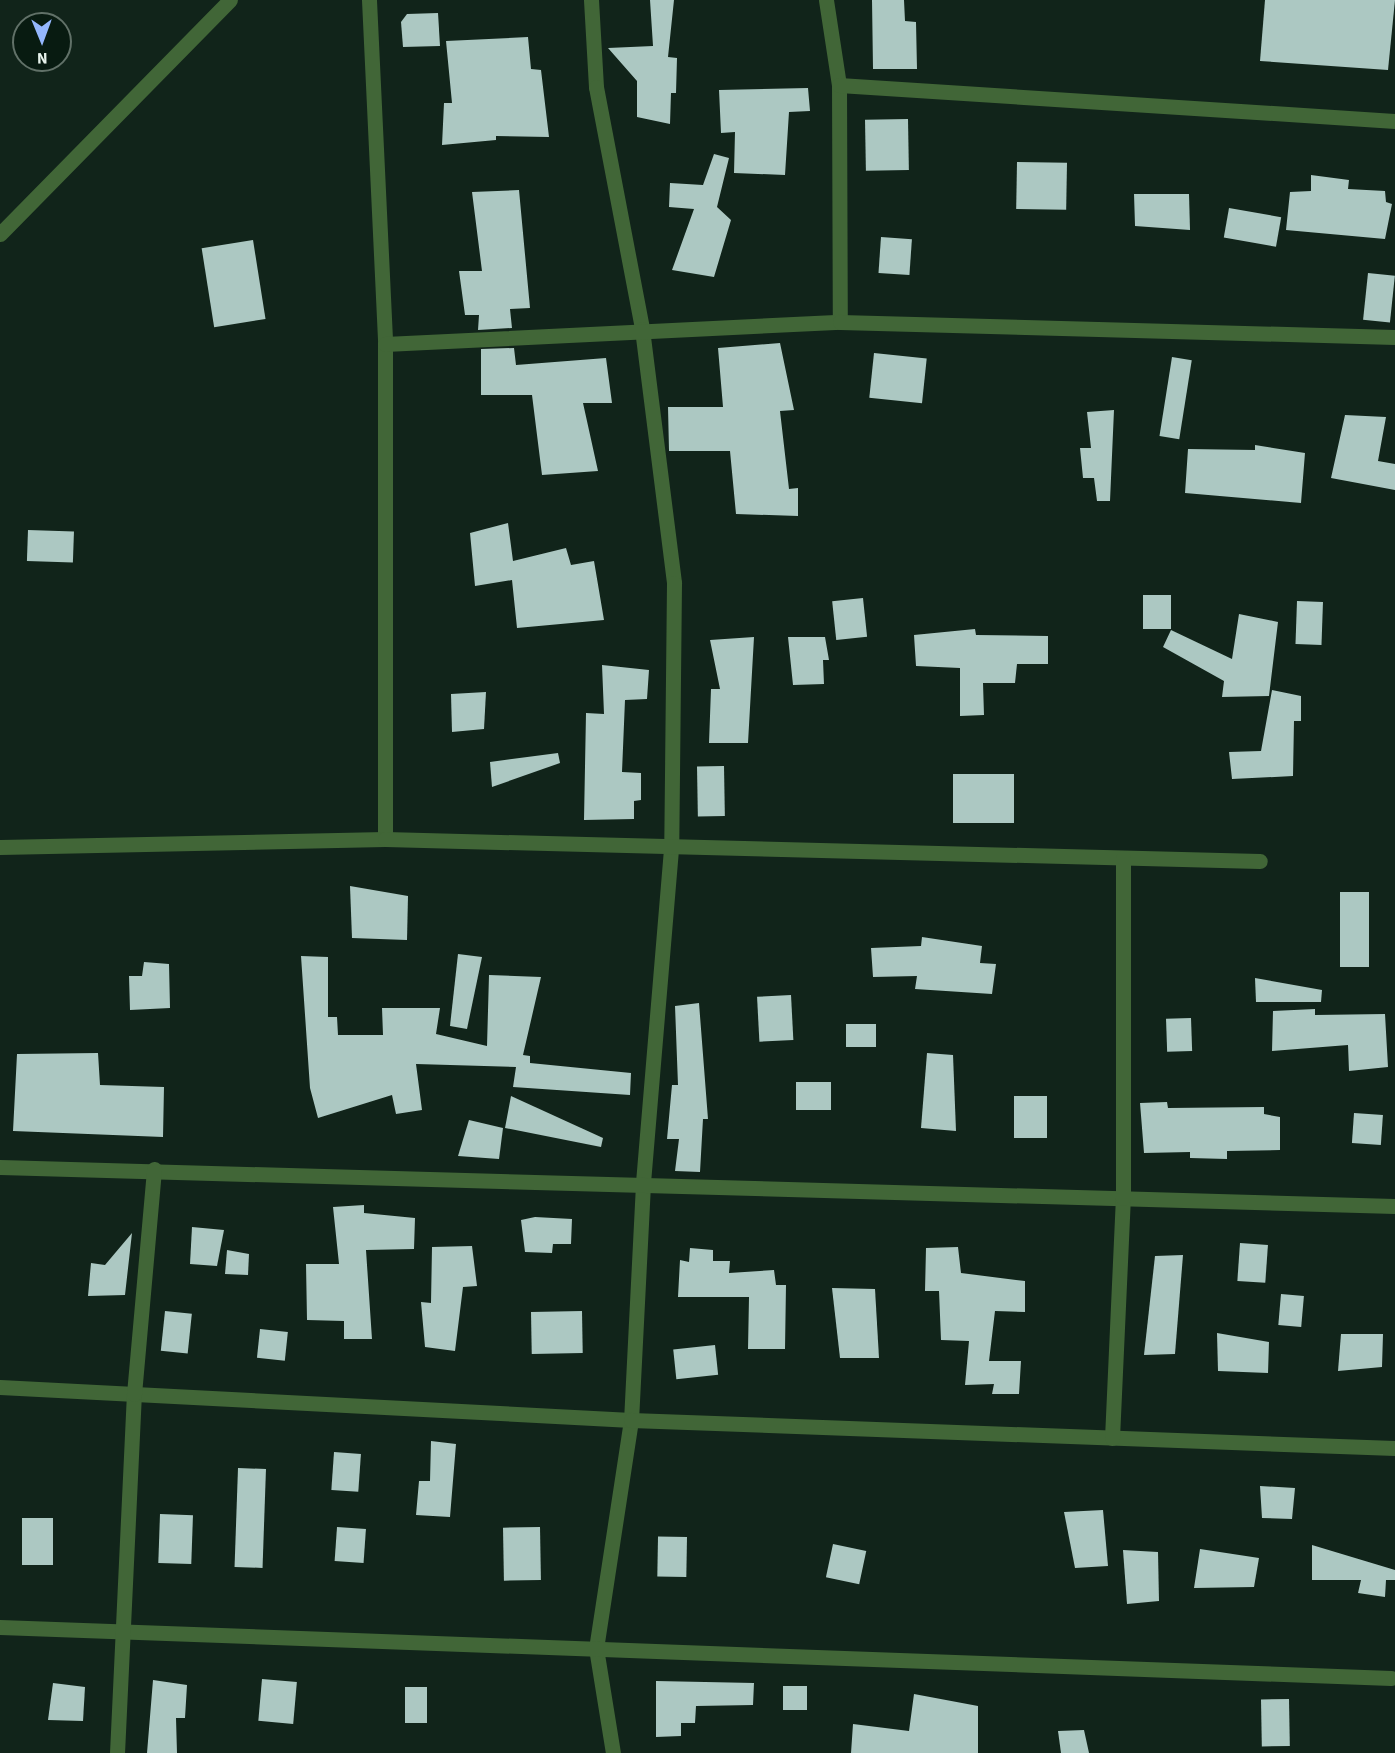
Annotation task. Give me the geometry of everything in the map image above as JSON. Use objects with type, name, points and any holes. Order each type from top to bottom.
[{"type":"street","points":[[0,234],[230,0]]},
{"type":"street","points":[[369,0],[385,344],[385,839]]},
{"type":"street","points":[[591,0],[596,87],[642,329],[674,583],[671,849],[643,1184],[632,1420],[596,1648],[613,1753]]},
{"type":"street","points":[[826,0],[839,86],[840,322]]},
{"type":"street","points":[[839,86],[1395,121]]},
{"type":"street","points":[[385,344],[642,329],[840,322],[1395,337]]},
{"type":"street","points":[[0,847],[385,839],[671,849],[1260,861]]},
{"type":"street","points":[[1112,1438],[1123,1198],[1123,858]]},
{"type":"street","points":[[0,1167],[154,1169],[1395,1206]]},
{"type":"street","points":[[117,1753],[120,1632],[134,1394],[154,1169]]},
{"type":"street","points":[[0,1387],[632,1420],[1395,1448]]},
{"type":"street","points":[[0,1627],[1391,1678]]},
{"type":"building","points":[[650,0],[674,0],[668,57],[677,58],[676,93],[671,93],[670,124],[637,117],[637,81],[608,48],[653,46]]},
{"type":"building","points":[[872,0],[904,0],[905,21],[916,22],[917,69],[873,69]]},
{"type":"building","points":[[1265,0],[1395,0],[1388,70],[1260,61]]},
{"type":"building","points":[[438,13],[440,46],[403,47],[401,22],[407,14]]},
{"type":"building","points":[[528,37],[531,69],[541,70],[549,137],[496,136],[496,140],[442,145],[444,103],[452,103],[446,41]]},
{"type":"building","points":[[808,88],[810,111],[789,112],[785,175],[734,173],[735,132],[721,133],[719,90]]},
{"type":"building","points":[[908,119],[909,170],[866,171],[865,120]]},
{"type":"building","points":[[714,154],[729,158],[717,207],[731,220],[714,277],[672,270],[694,209],[669,207],[670,183],[703,185]]},
{"type":"building","points":[[1017,162],[1067,163],[1066,210],[1016,209]]},
{"type":"building","points":[[1311,175],[1349,180],[1348,189],[1385,191],[1386,202],[1392,204],[1385,239],[1286,230],[1290,192],[1311,191]]},
{"type":"building","points":[[519,190],[530,308],[510,309],[512,328],[478,330],[479,315],[465,315],[459,271],[482,271],[472,192]]},
{"type":"building","points":[[1134,194],[1189,194],[1190,230],[1135,226]]},
{"type":"building","points":[[1229,208],[1281,217],[1276,247],[1224,238]]},
{"type":"building","points":[[881,237],[912,239],[909,275],[878,273]]},
{"type":"building","points":[[253,240],[266,319],[214,327],[202,248]]},
{"type":"building","points":[[1368,273],[1395,276],[1390,323],[1363,320]]},
{"type":"building","points":[[780,343],[794,410],[780,411],[789,489],[798,488],[798,516],[736,514],[730,451],[669,451],[668,407],[723,407],[718,348]]},
{"type":"building","points":[[514,348],[516,365],[606,358],[612,403],[583,403],[598,471],[542,475],[532,395],[481,395],[481,349]]},
{"type":"building","points":[[874,353],[927,359],[922,403],[869,398]]},
{"type":"building","points":[[1172,357],[1192,360],[1179,439],[1159,436]]},
{"type":"building","points":[[1114,410],[1110,501],[1097,501],[1094,478],[1083,478],[1080,448],[1091,448],[1087,412]]},
{"type":"building","points":[[1345,415],[1386,417],[1378,461],[1395,464],[1395,490],[1331,478]]},
{"type":"building","points":[[1255,445],[1305,453],[1301,503],[1185,493],[1188,449],[1255,450]]},
{"type":"building","points":[[508,523],[513,561],[566,548],[571,565],[594,561],[604,620],[517,628],[512,580],[475,586],[470,533]]},
{"type":"building","points":[[28,530],[74,532],[73,563],[27,561]]},
{"type":"building","points":[[1143,595],[1171,595],[1171,629],[1143,629]]},
{"type":"building","points":[[863,598],[867,637],[836,640],[832,601]]},
{"type":"building","points":[[1297,601],[1323,602],[1321,645],[1295,644]]},
{"type":"building","points":[[1239,614],[1278,622],[1269,696],[1222,697],[1224,681],[1163,647],[1171,630],[1232,659]]},
{"type":"building","points":[[975,629],[976,635],[1048,636],[1048,664],[1017,664],[1015,683],[983,683],[984,715],[960,716],[960,668],[916,666],[914,635]]},
{"type":"building","points":[[754,637],[748,743],[709,743],[711,689],[720,689],[710,640]]},
{"type":"building","points":[[788,637],[825,637],[829,660],[823,660],[824,684],[793,685]]},
{"type":"building","points":[[602,665],[649,670],[647,699],[625,700],[622,772],[641,773],[641,800],[634,801],[634,819],[584,820],[586,713],[604,714]]},
{"type":"building","points":[[1272,690],[1301,696],[1301,721],[1294,721],[1293,776],[1232,779],[1229,752],[1261,751]]},
{"type":"building","points":[[486,692],[484,729],[452,732],[451,694]]},
{"type":"building","points":[[558,753],[560,763],[492,787],[490,762]]},
{"type":"building","points":[[697,766],[724,766],[725,816],[698,816]]},
{"type":"building","points":[[953,774],[1014,774],[1014,823],[953,823]]},
{"type":"building","points":[[350,886],[408,896],[407,940],[352,938]]},
{"type":"building","points":[[1340,892],[1369,892],[1369,967],[1340,967]]},
{"type":"building","points":[[922,937],[982,946],[980,963],[996,964],[992,994],[915,989],[917,976],[873,977],[871,948],[921,946]]},
{"type":"building","points":[[458,954],[482,957],[467,1029],[450,1026]]},
{"type":"building","points":[[301,956],[328,957],[328,1017],[337,1017],[338,1035],[383,1035],[382,1008],[440,1008],[436,1034],[487,1046],[489,975],[541,977],[523,1055],[530,1056],[530,1063],[631,1073],[630,1095],[513,1087],[516,1067],[416,1064],[422,1110],[396,1114],[392,1095],[318,1118],[310,1088]]},
{"type":"building","points":[[144,962],[169,964],[170,1008],[130,1010],[129,976],[142,976]]},
{"type":"building","points":[[1255,978],[1322,990],[1321,1002],[1256,1002]]},
{"type":"building","points":[[791,995],[793,1040],[759,1042],[757,997]]},
{"type":"building","points":[[699,1003],[708,1119],[703,1119],[700,1172],[675,1171],[679,1139],[667,1139],[672,1085],[678,1085],[675,1006]]},
{"type":"building","points":[[1315,1009],[1315,1015],[1385,1014],[1388,1067],[1349,1071],[1348,1045],[1272,1051],[1273,1011]]},
{"type":"building","points":[[1191,1018],[1192,1051],[1167,1052],[1166,1019]]},
{"type":"building","points":[[846,1024],[876,1024],[876,1047],[846,1047]]},
{"type":"building","points":[[98,1053],[100,1085],[164,1087],[163,1137],[13,1131],[17,1054]]},
{"type":"building","points":[[927,1053],[953,1055],[956,1131],[921,1128]]},
{"type":"building","points":[[796,1082],[831,1082],[831,1110],[796,1110]]},
{"type":"building","points":[[511,1096],[603,1138],[601,1147],[505,1128]]},
{"type":"building","points":[[1014,1096],[1047,1096],[1047,1138],[1014,1138]]},
{"type":"building","points":[[1167,1102],[1168,1108],[1264,1107],[1264,1114],[1280,1117],[1280,1150],[1227,1151],[1227,1159],[1190,1158],[1190,1152],[1144,1153],[1140,1103]]},
{"type":"building","points":[[1354,1113],[1383,1115],[1381,1145],[1352,1143]]},
{"type":"building","points":[[469,1120],[503,1128],[499,1159],[458,1156]]},
{"type":"building","points":[[364,1205],[364,1213],[415,1218],[414,1249],[366,1250],[372,1339],[344,1339],[344,1321],[307,1320],[306,1264],[339,1264],[333,1207]]},
{"type":"building","points":[[535,1217],[572,1219],[571,1244],[553,1244],[552,1253],[525,1252],[521,1220]]},
{"type":"building","points":[[192,1227],[224,1230],[217,1266],[190,1264]]},
{"type":"building","points":[[132,1233],[125,1295],[88,1296],[91,1263],[105,1265]]},
{"type":"building","points":[[1240,1243],[1268,1245],[1265,1283],[1237,1281]]},
{"type":"building","points":[[472,1246],[477,1286],[463,1287],[455,1351],[425,1347],[421,1302],[431,1303],[432,1247]]},
{"type":"building","points":[[958,1247],[961,1273],[1025,1281],[1025,1312],[995,1311],[989,1361],[1021,1361],[1019,1394],[992,1394],[994,1384],[965,1385],[969,1341],[941,1340],[939,1291],[925,1291],[926,1248]]},
{"type":"building","points":[[690,1248],[713,1250],[713,1261],[730,1261],[729,1273],[774,1270],[776,1285],[786,1285],[785,1349],[748,1349],[749,1297],[678,1297],[680,1260],[689,1262]]},
{"type":"building","points":[[227,1250],[249,1254],[248,1275],[225,1274]]},
{"type":"building","points":[[1183,1255],[1175,1354],[1144,1355],[1155,1256]]},
{"type":"building","points":[[832,1288],[875,1289],[879,1358],[840,1358]]},
{"type":"building","points":[[1281,1294],[1304,1296],[1301,1327],[1278,1325]]},
{"type":"building","points":[[165,1311],[192,1314],[188,1354],[161,1351]]},
{"type":"building","points":[[582,1311],[583,1353],[532,1354],[531,1312]]},
{"type":"building","points":[[260,1329],[288,1332],[285,1361],[257,1358]]},
{"type":"building","points":[[1217,1333],[1269,1342],[1268,1373],[1218,1371]]},
{"type":"building","points":[[1341,1334],[1383,1334],[1382,1367],[1338,1371]]},
{"type":"building","points":[[715,1345],[718,1375],[676,1379],[673,1349]]},
{"type":"building","points":[[431,1441],[456,1444],[450,1517],[416,1515],[419,1481],[430,1481]]},
{"type":"building","points":[[334,1452],[361,1454],[358,1492],[331,1490]]},
{"type":"building","points":[[238,1468],[266,1469],[263,1568],[235,1567]]},
{"type":"building","points":[[1260,1486],[1295,1488],[1292,1519],[1262,1518]]},
{"type":"building","points":[[1103,1510],[1108,1566],[1075,1568],[1064,1512]]},
{"type":"building","points":[[160,1514],[193,1515],[191,1564],[158,1563]]},
{"type":"building","points":[[22,1518],[53,1518],[53,1565],[22,1565]]},
{"type":"building","points":[[337,1527],[366,1529],[364,1563],[335,1561]]},
{"type":"building","points":[[540,1527],[541,1580],[504,1581],[503,1528]]},
{"type":"building","points":[[658,1536],[687,1537],[686,1577],[657,1576]]},
{"type":"building","points":[[833,1544],[866,1551],[859,1584],[826,1577]]},
{"type":"building","points":[[1312,1545],[1395,1570],[1395,1580],[1386,1580],[1385,1597],[1358,1593],[1361,1580],[1312,1580]]},
{"type":"building","points":[[1200,1549],[1259,1558],[1254,1587],[1194,1588]]},
{"type":"building","points":[[1123,1550],[1158,1552],[1159,1601],[1127,1604]]},
{"type":"building","points":[[262,1679],[297,1682],[293,1724],[258,1721]]},
{"type":"building","points":[[153,1680],[187,1685],[185,1718],[176,1718],[177,1753],[147,1753]]},
{"type":"building","points":[[656,1681],[754,1683],[753,1705],[696,1706],[695,1723],[681,1723],[681,1736],[656,1737]]},
{"type":"building","points":[[53,1683],[85,1687],[83,1721],[48,1720]]},
{"type":"building","points":[[783,1686],[807,1686],[807,1710],[783,1710]]},
{"type":"building","points":[[405,1687],[427,1687],[427,1723],[405,1723]]},
{"type":"building","points":[[914,1694],[978,1706],[978,1753],[851,1753],[853,1724],[909,1731]]},
{"type":"building","points":[[1261,1699],[1289,1699],[1290,1746],[1262,1746]]},
{"type":"building","points":[[1084,1730],[1089,1753],[1061,1753],[1058,1731]]}]
